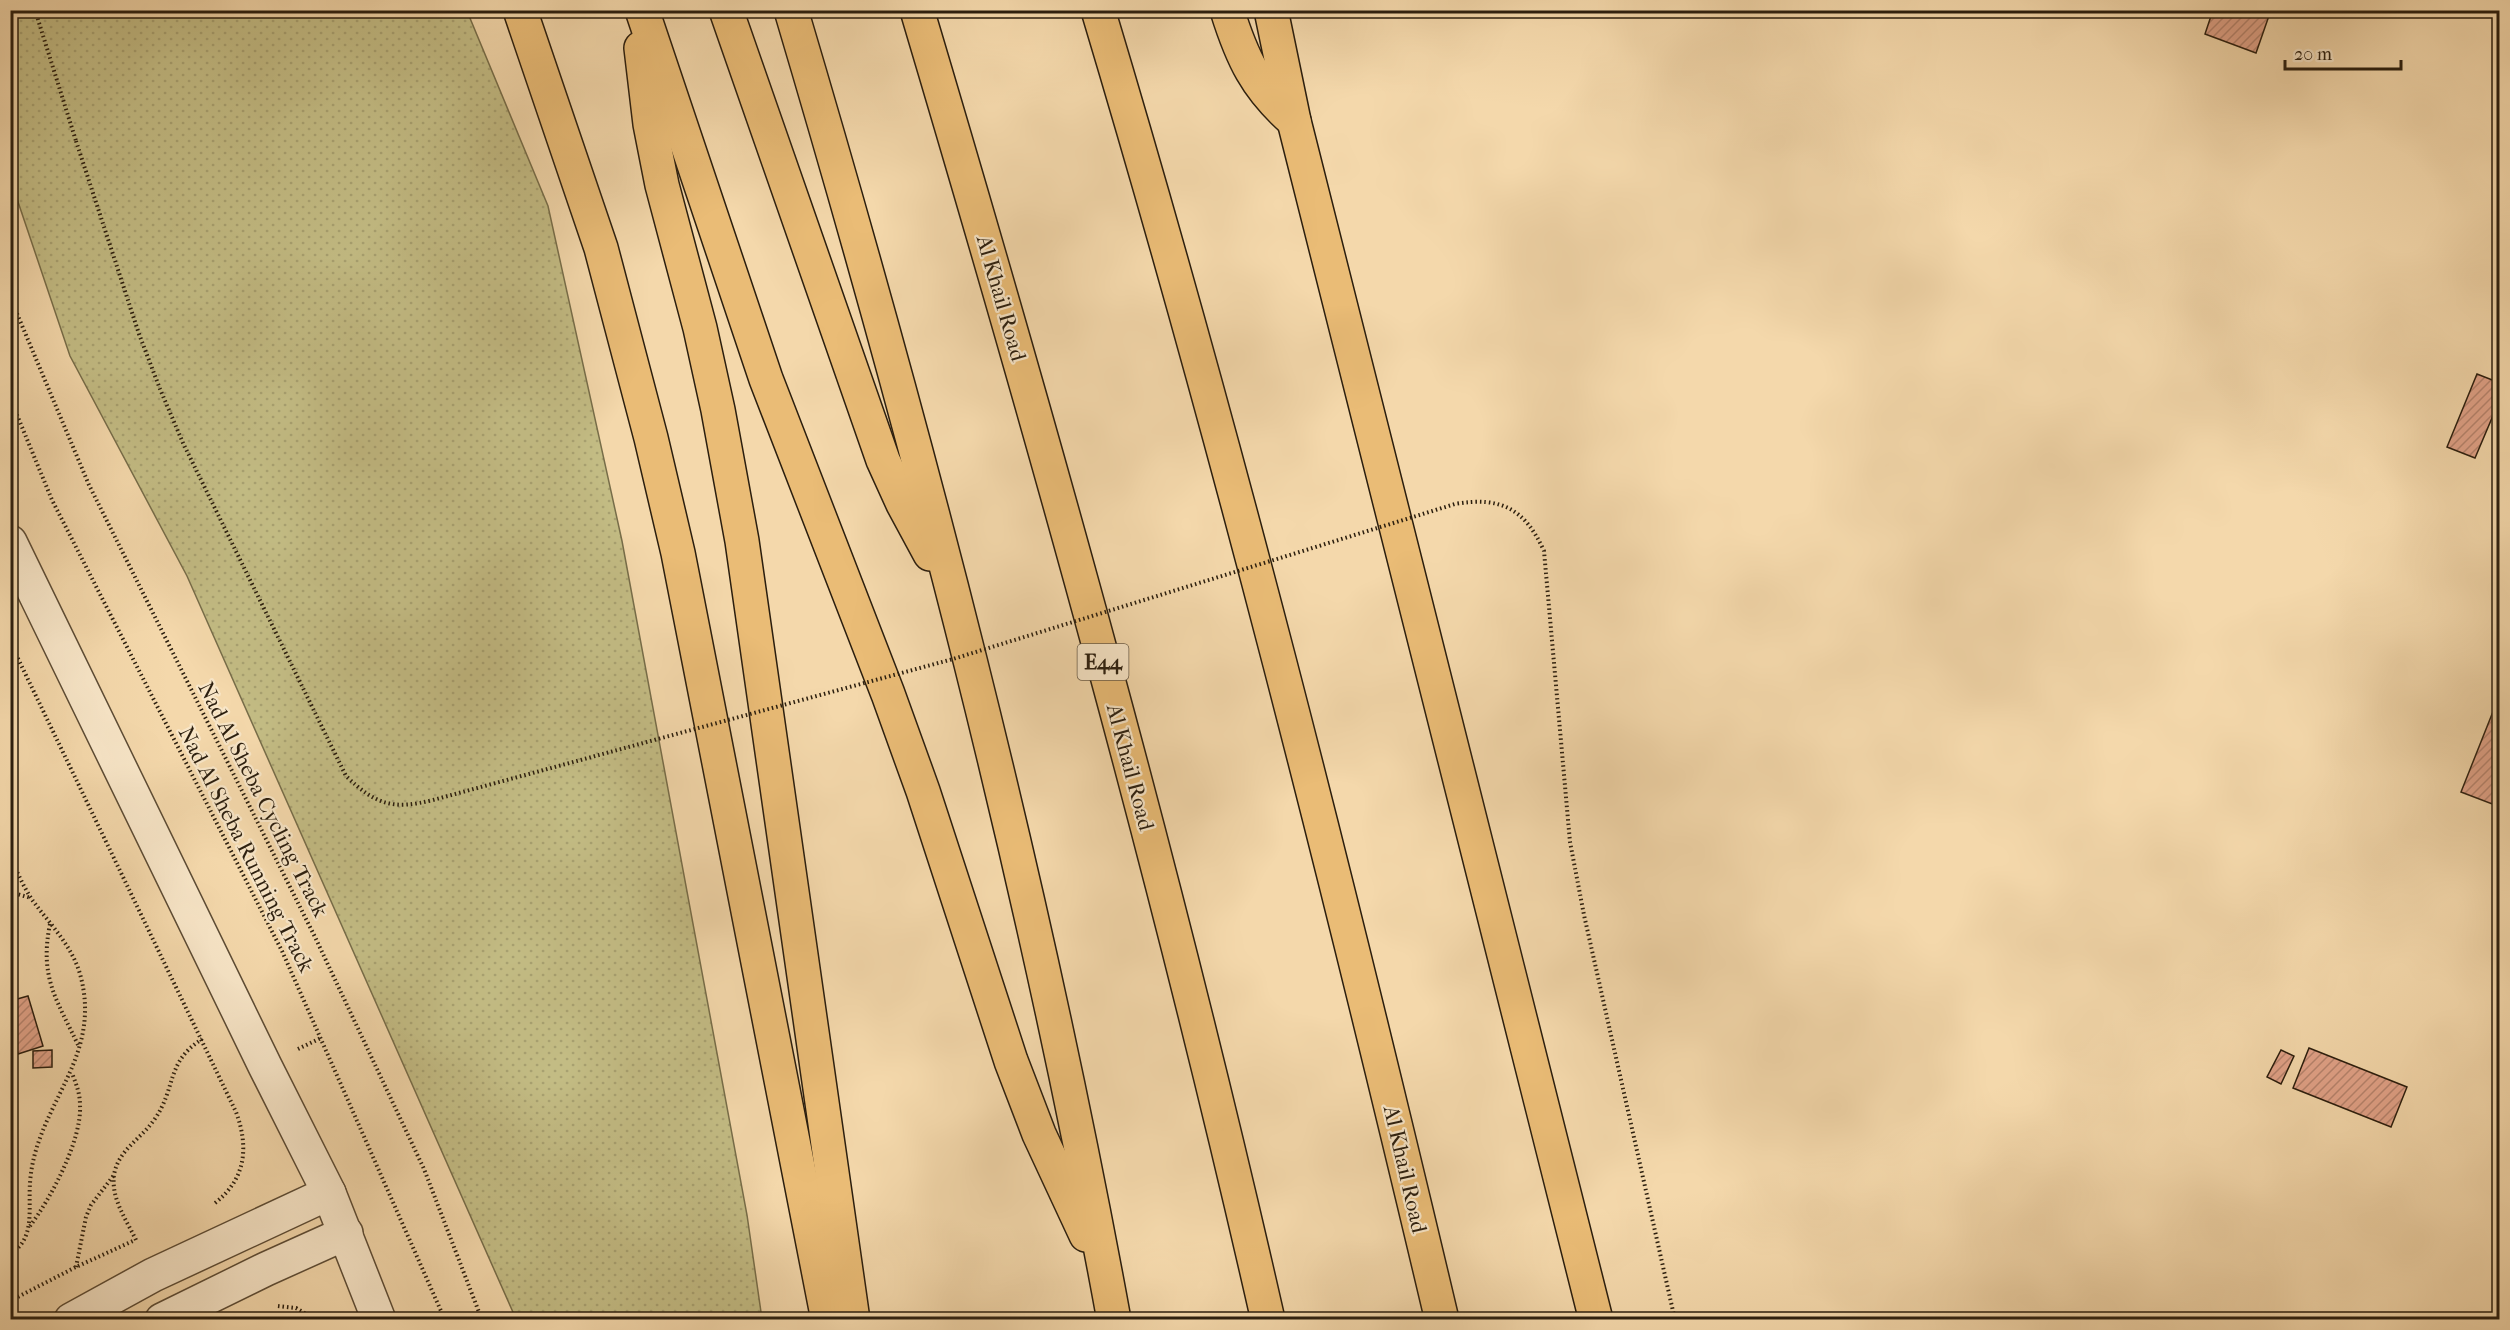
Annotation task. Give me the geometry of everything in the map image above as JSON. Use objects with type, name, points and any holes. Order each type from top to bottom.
[{"type":"highway","points":[[520,10],[601,248],[651,438],[687,599],[722,785],[798,1157],[828,1320]]},
{"type":"highway","points":[[640,10],[766,379],[888,694],[923,791],[1011,1061],[1043,1144],[1106,1274]]},
{"type":"highway","points":[[640,10],[641,62],[652,134],[662,185],[715,398],[742,541],[853,1320]]},
{"type":"highway","points":[[726,10],[883,460],[912,521],[952,589]]},
{"type":"highway","points":[[791,10],[871,288],[952,589],[1033,924],[1114,1320]]},
{"type":"highway","name":"Al Khail Road","points":[[917,10],[998,285],[1090,612],[1180,952],[1268,1320]]},
{"type":"highway","name":"Al Khail Road","points":[[1098,10],[1208,393],[1291,707],[1371,1022],[1442,1320]]},
{"type":"highway","points":[[1227,10],[1241,52],[1251,72],[1270,98],[1294,121]]},
{"type":"highway","points":[[1271,10],[1294,121],[1596,1320]]},
{"type":"street","points":[[10,542],[329,1193],[380,1320]]},
{"type":"street","points":[[71,1320],[153,1275],[329,1193]]},
{"type":"street","points":[[162,1320],[346,1233]]},
{"type":"path","points":[[35,10],[139,334],[183,443],[346,776],[363,793],[386,804],[409,806],[433,800],[953,659],[1455,504],[1477,500],[1499,503],[1519,514],[1534,530],[1544,551],[1570,842],[1584,915],[1675,1320]]},
{"type":"path","name":"Nad Al Sheba Cycling Track","points":[[10,297],[89,485],[315,937],[424,1169],[482,1320]]},
{"type":"path","name":"Nad Al Sheba Running Track","points":[[10,398],[52,500],[282,951],[445,1320]]},
{"type":"path","points":[[10,642],[202,1039],[243,1131],[245,1151],[241,1171],[233,1185],[210,1207]]},
{"type":"path","points":[[10,856],[32,898],[73,953],[81,975],[84,1023],[80,1049],[72,1072],[45,1122],[35,1152],[30,1182],[30,1226]]},
{"type":"path","points":[[10,892],[32,898]]},
{"type":"path","points":[[50,923],[45,946],[46,971],[54,994],[80,1049]]},
{"type":"path","points":[[76,1267],[86,1217],[91,1205],[114,1174],[127,1148],[155,1119],[166,1098],[179,1060],[190,1047],[202,1039]]},
{"type":"path","points":[[10,1254],[25,1240],[30,1226],[54,1189],[78,1126],[80,1107],[78,1089],[72,1072]]},
{"type":"path","points":[[114,1174],[114,1192],[136,1240]]},
{"type":"path","points":[[10,1301],[146,1235]]},
{"type":"path","points":[[275,1306],[296,1308],[315,1320]]},
{"type":"shaded area","points":[[10,11],[467,11],[548,206],[622,541],[747,1215],[762,1319],[516,1319],[187,576],[70,356],[11,181]]},
{"type":"building","points":[[2213,10],[2271,10],[2256,53],[2205,34]]},
{"type":"building","points":[[2477,374],[2500,383],[2500,399],[2475,458],[2447,447]]},
{"type":"building","points":[[2500,694],[2500,807],[2461,792]]},
{"type":"building","points":[[28,996],[43,1046],[18,1054],[10,1030],[10,1001]]},
{"type":"building","points":[[2309,1048],[2407,1087],[2391,1127],[2293,1088]]},
{"type":"building","points":[[52,1050],[52,1067],[33,1068],[33,1051]]},
{"type":"building","points":[[2281,1050],[2294,1056],[2281,1084],[2267,1077]]}]
